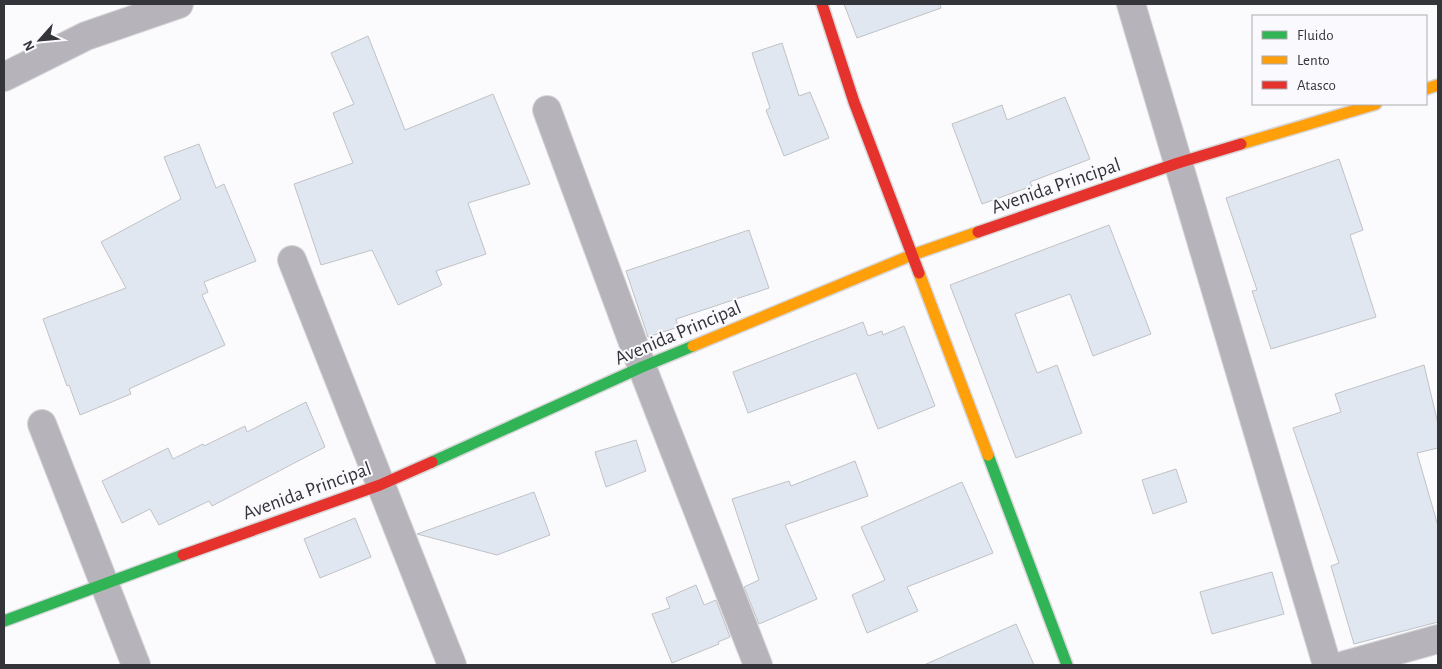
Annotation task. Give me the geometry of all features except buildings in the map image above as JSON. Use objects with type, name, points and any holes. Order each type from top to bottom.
[{"type":"street","points":[[4,77],[86,36],[179,4]]},
{"type":"street","points":[[822,4],[854,102],[1067,665]]},
{"type":"street","points":[[1131,4],[1327,665]]},
{"type":"street","name":"Avenida Principal","points":[[4,621],[104,582],[380,485],[642,367],[912,255],[1178,164],[1373,105]]},
{"type":"street","points":[[547,110],[642,367],[758,665]]},
{"type":"street","points":[[292,260],[452,665]]},
{"type":"street","points":[[42,424],[136,665]]},
{"type":"street","points":[[1345,665],[1438,639]]},
{"type":"traffic: fast","points":[[432,462],[642,367],[693,346]]},
{"type":"traffic: fast","points":[[988,455],[1067,665]]},
{"type":"traffic: fast","points":[[4,621],[183,555]]},
{"type":"traffic: slow","points":[[1427,89],[1438,85]]},
{"type":"traffic: slow","points":[[1241,144],[1373,105]]},
{"type":"traffic: slow","points":[[693,346],[912,255],[978,232]]},
{"type":"traffic: slow","points":[[919,273],[988,455]]},
{"type":"traffic: jam","points":[[822,4],[854,102],[919,273]]},
{"type":"traffic: jam","points":[[978,232],[1178,163],[1241,144]]},
{"type":"traffic: jam","points":[[183,555],[380,485],[432,462]]}]
